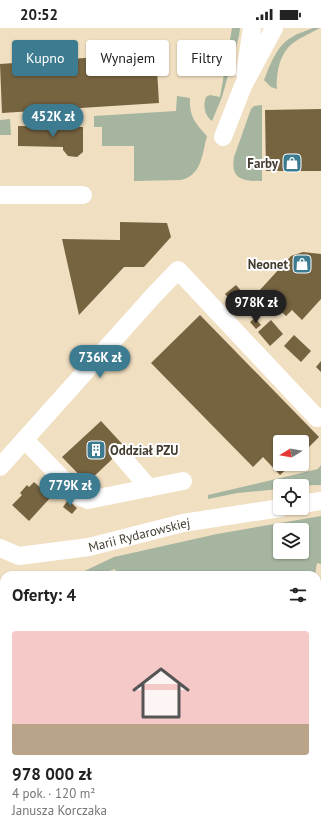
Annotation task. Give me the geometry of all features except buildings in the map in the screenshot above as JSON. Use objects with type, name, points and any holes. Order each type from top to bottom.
[{"type":"street","points":[[243,86],[252,28]]},
{"type":"street","points":[[222,137],[243,86],[274,28]]},
{"type":"street","points":[[0,195],[83,195]]},
{"type":"street","points":[[0,467],[178,270],[318,418]]},
{"type":"street","points":[[25,440],[78,496],[88,500],[183,481]]},
{"type":"street","points":[[119,453],[149,488]]},
{"type":"street","points":[[309,503],[321,501]]},
{"type":"street","name":"Marii Rydarowskiej","points":[[0,548],[19,556],[89,547],[183,523],[273,509]]},
{"type":"green space","points":[[232,28],[240,28],[236,47],[236,40],[230,40]]},
{"type":"green space","points":[[313,28],[320,28],[293,43],[284,53],[279,64],[277,89],[271,87],[264,80],[278,50],[292,37]]},
{"type":"green space","points":[[224,76],[228,76],[222,97],[212,121],[207,116],[204,107],[206,97],[210,95],[220,97]]},
{"type":"green space","points":[[177,96],[190,98],[192,115],[199,127],[207,136],[202,157],[197,169],[193,174],[181,180],[134,181],[134,146],[102,146],[102,127],[94,127],[94,116],[176,111]]},
{"type":"green space","points":[[262,105],[262,181],[240,178],[236,175],[234,170],[234,157],[251,109],[254,106]]},
{"type":"green space","points":[[10,119],[11,135],[0,135],[0,120]]},
{"type":"green space","points":[[321,465],[321,485],[309,485],[309,479],[276,479],[318,469]]},
{"type":"green space","points":[[273,480],[273,490],[237,493],[208,499],[208,495]]},
{"type":"green space","points":[[321,516],[321,564],[317,563],[316,571],[116,571],[115,569],[109,571],[84,571],[114,557],[217,534],[273,524],[273,559],[309,559],[309,523],[281,523]]},
{"type":"place","name":"Farby","points":[[292,163]]},
{"type":"place","name":"Neonet","points":[[302,264]]},
{"type":"place","name":"Oddział PZU","points":[[96,450]]}]
